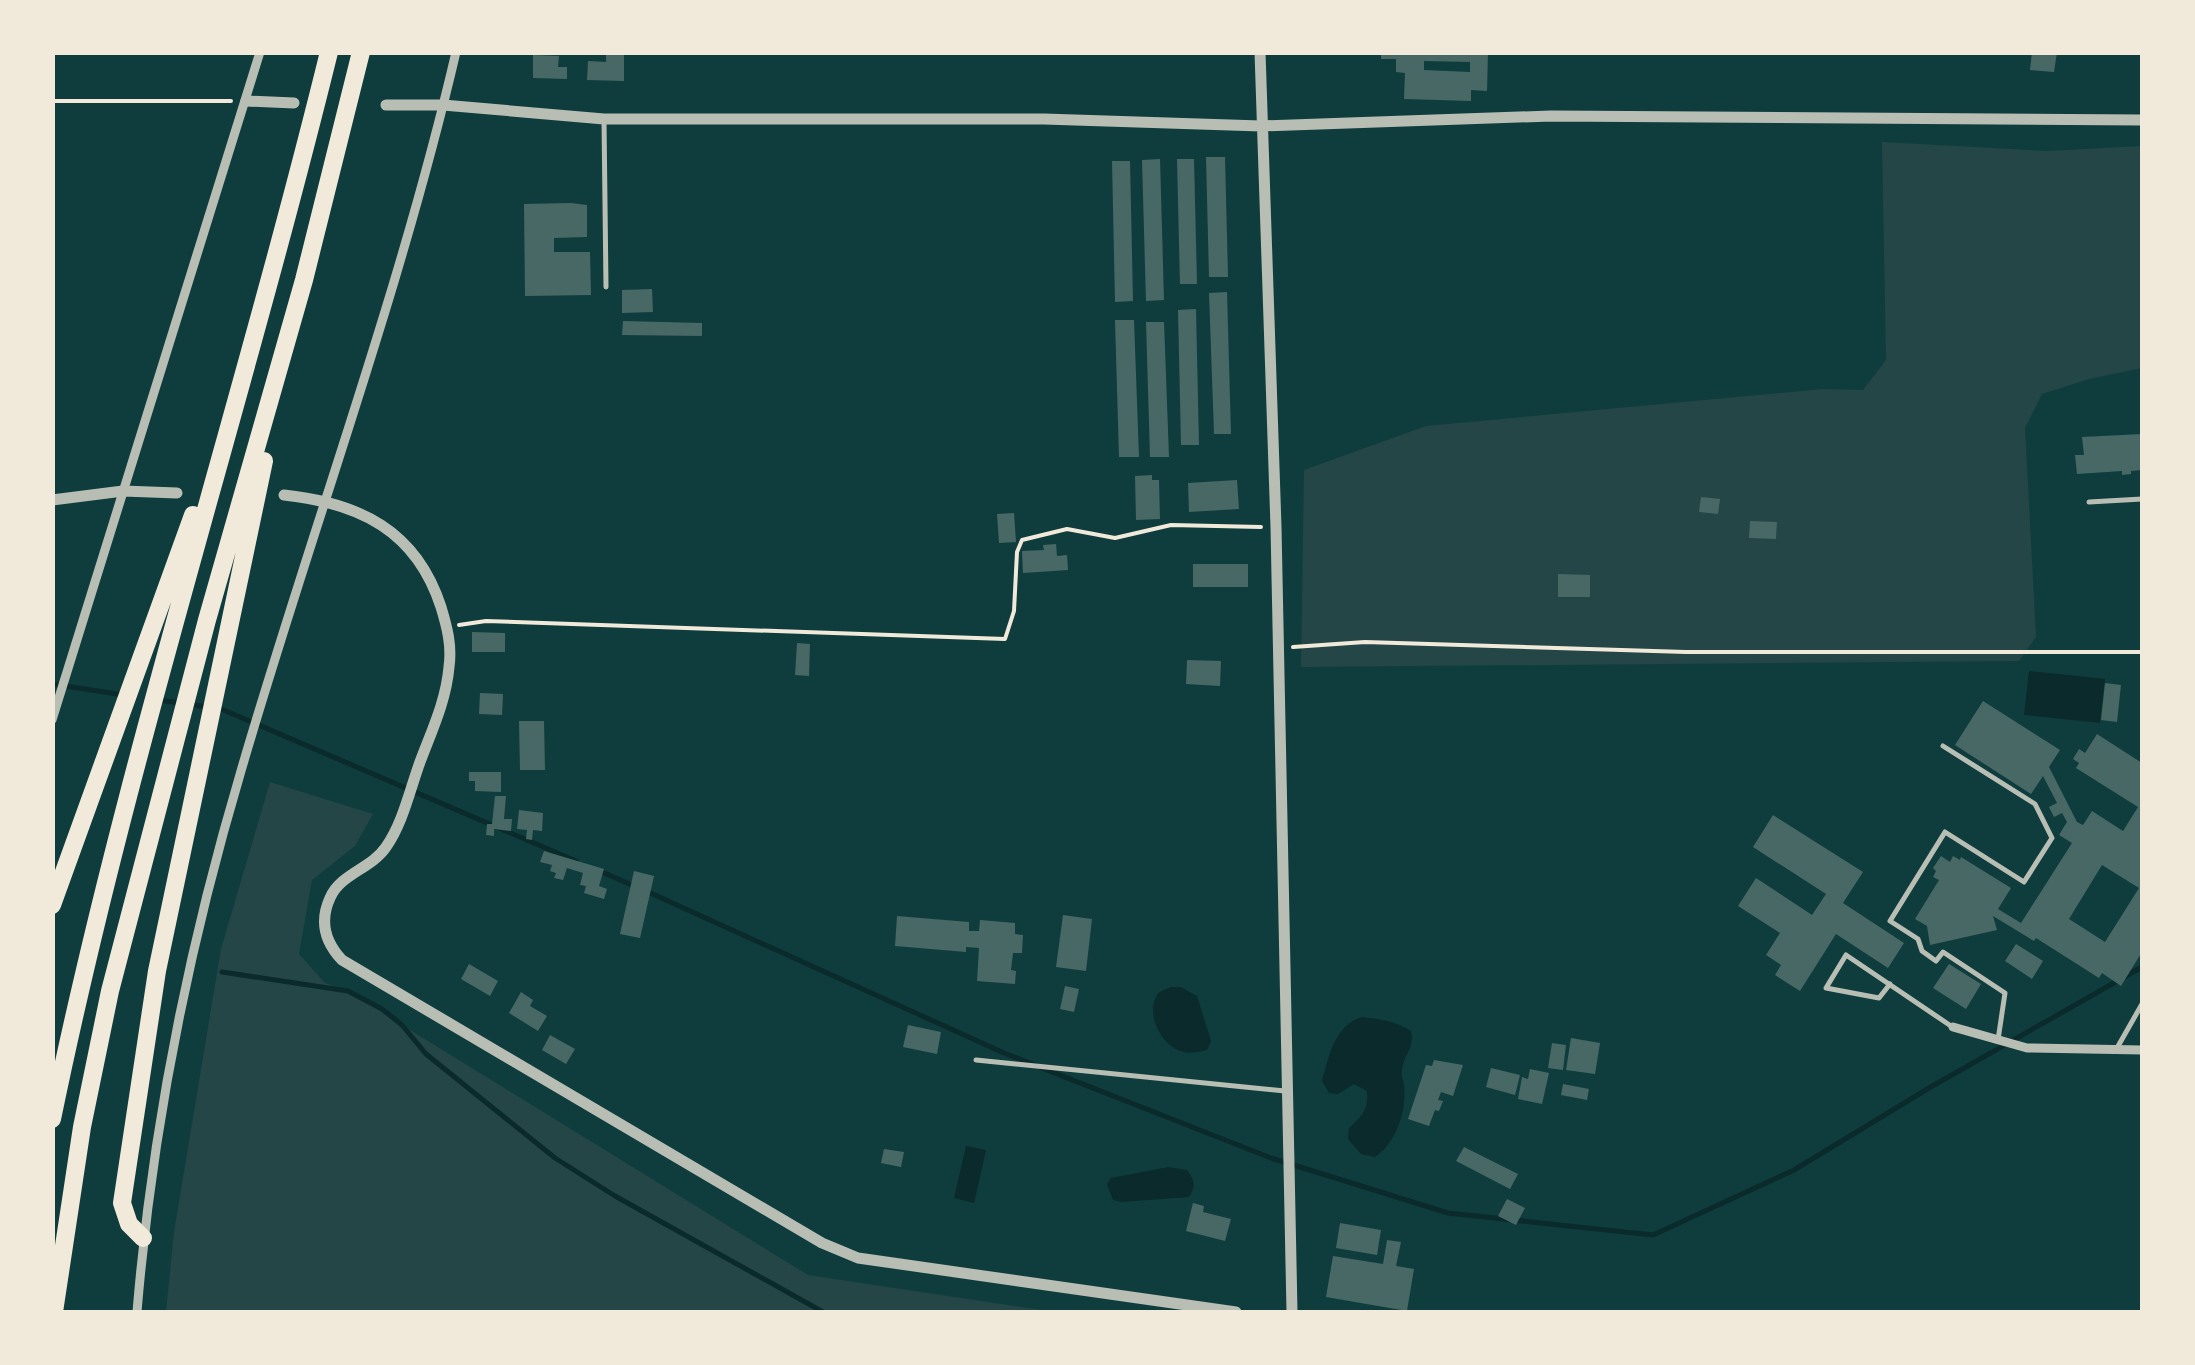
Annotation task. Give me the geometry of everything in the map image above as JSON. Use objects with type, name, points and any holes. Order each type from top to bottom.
[{"type":"highway","points":[[52,1119],[116,836],[329,52]]},
{"type":"highway","points":[[143,1238],[130,1224],[122,1203],[157,971],[304,280],[361,52]]},
{"type":"highway","points":[[54,1312],[82,1127],[110,991],[207,620],[304,280]]},
{"type":"highway","points":[[52,905],[237,400]]},
{"type":"street","points":[[52,720],[260,52]]},
{"type":"street","points":[[136,1312],[143,1238],[191,961],[240,771],[411,226],[456,52]]},
{"type":"street","points":[[1260,52],[1276,528],[1292,1312]]},
{"type":"street","points":[[246,101],[294,103]]},
{"type":"street","points":[[386,105],[604,119],[1026,119],[1261,126],[1550,116],[2142,120]]},
{"type":"street","points":[[52,500],[123,491],[177,493]]},
{"type":"street","points":[[284,495],[325,499],[354,509],[385,528],[417,556],[434,584],[451,646],[447,686],[406,804],[386,848],[336,886],[324,913],[328,945],[342,960],[822,1244],[858,1258],[1236,1312]]},
{"type":"street","points":[[1953,1027],[2027,1048],[2142,1050]]},
{"type":"lane","points":[[604,119],[606,287]]},
{"type":"lane","points":[[2089,502],[2142,499]]},
{"type":"lane","points":[[1944,746],[2035,804],[2052,838],[2024,882],[1945,832],[1890,921],[1918,939],[1922,951],[1936,961],[1943,952],[2006,994],[1998,1040]]},
{"type":"lane","points":[[1890,984],[1879,998],[1826,988],[1846,955],[1890,984],[1953,1027]]},
{"type":"lane","points":[[2116,1050],[2142,1004]]},
{"type":"lane","points":[[976,1060],[1288,1092]]},
{"type":"path","points":[[52,101],[246,101]]},
{"type":"path","points":[[447,626],[486,621],[1005,638],[1014,611],[1017,552],[1022,540],[1067,529],[1115,538],[1171,525],[1276,528]]},
{"type":"path","points":[[1277,648],[1364,642],[1686,652],[2142,652]]},
{"type":"shaded area","points":[[1882,142],[2047,151],[2142,146],[2142,368],[2042,394],[2025,428],[2036,637],[2019,661],[1301,667],[1304,470],[1426,426],[1823,389],[1863,390],[1886,360]]},
{"type":"shaded area","points":[[2029,671],[2105,679],[2100,723],[2024,715]]},
{"type":"shaded area","points":[[270,782],[373,814],[355,846],[312,880],[299,954],[325,983],[364,997],[402,1025],[808,1275],[1054,1312],[166,1312],[174,1232],[221,949]]},
{"type":"shaded area","points":[[1181,987],[1197,996],[1211,1041],[1207,1050],[1191,1053],[1174,1048],[1157,1028],[1154,1003],[1158,994]]},
{"type":"shaded area","points":[[1362,1017],[1399,1025],[1411,1031],[1412,1037],[1402,1069],[1402,1116],[1389,1144],[1375,1157],[1361,1154],[1348,1139],[1349,1128],[1366,1107],[1367,1091],[1354,1084],[1338,1094],[1329,1093],[1322,1081],[1339,1034]]},
{"type":"shaded area","points":[[966,1146],[986,1150],[974,1203],[954,1198]]},
{"type":"shaded area","points":[[1168,1167],[1187,1170],[1192,1177],[1194,1184],[1189,1197],[1113,1200],[1107,1184],[1111,1178]]},
{"type":"building","points":[[1381,52],[1488,52],[1487,91],[1471,90],[1471,101],[1404,99],[1405,73],[1396,72],[1396,59],[1381,59]],"holes":[[[1424,61],[1470,62],[1470,72],[1424,70]]]},
{"type":"building","points":[[2032,52],[2057,52],[2054,72],[2030,70]]},
{"type":"building","points":[[606,53],[624,54],[624,81],[587,80],[588,61],[606,62]]},
{"type":"building","points":[[533,55],[559,56],[558,67],[567,67],[567,79],[533,78]]},
{"type":"building","points":[[1206,157],[1225,157],[1228,277],[1209,277]]},
{"type":"building","points":[[1160,159],[1164,300],[1146,301],[1142,160]]},
{"type":"building","points":[[1177,159],[1194,159],[1197,284],[1180,284]]},
{"type":"building","points":[[1112,161],[1130,161],[1133,301],[1115,302]]},
{"type":"building","points":[[524,204],[587,205],[587,237],[554,238],[554,252],[590,252],[591,295],[525,296]]},
{"type":"building","points":[[652,289],[653,312],[622,313],[622,290]]},
{"type":"building","points":[[1227,292],[1231,434],[1214,434],[1209,293]]},
{"type":"building","points":[[1196,309],[1199,445],[1181,445],[1178,310]]},
{"type":"building","points":[[1115,320],[1134,320],[1139,457],[1119,457]]},
{"type":"building","points":[[623,321],[702,323],[702,336],[622,335]]},
{"type":"building","points":[[1146,322],[1164,322],[1169,457],[1150,457]]},
{"type":"building","points":[[2142,434],[2142,470],[2122,475],[2122,471],[2077,474],[2075,455],[2084,455],[2082,437]]},
{"type":"building","points":[[1152,475],[1152,480],[1159,480],[1160,519],[1136,520],[1135,476]]},
{"type":"building","points":[[1237,480],[1239,509],[1189,512],[1188,483]]},
{"type":"building","points":[[1701,497],[1720,499],[1718,514],[1699,512]]},
{"type":"building","points":[[1014,513],[1016,542],[999,543],[997,514]]},
{"type":"building","points":[[1750,521],[1777,522],[1776,539],[1749,538]]},
{"type":"building","points":[[1056,544],[1057,556],[1067,555],[1068,570],[1023,573],[1022,551],[1044,550],[1043,545]]},
{"type":"building","points":[[1193,564],[1248,564],[1248,587],[1193,587]]},
{"type":"building","points":[[1558,574],[1590,575],[1590,597],[1558,597]]},
{"type":"building","points":[[472,632],[505,633],[505,652],[472,652]]},
{"type":"building","points":[[797,643],[810,644],[809,676],[795,675]]},
{"type":"building","points":[[1187,660],[1221,661],[1220,686],[1186,684]]},
{"type":"building","points":[[2105,683],[2121,685],[2117,722],[2101,720]]},
{"type":"building","points":[[480,693],[503,694],[502,715],[479,714]]},
{"type":"building","points":[[1983,701],[2060,750],[2049,767],[2077,822],[2083,825],[2092,811],[2123,831],[2138,807],[2076,768],[2079,763],[2073,759],[2079,749],[2085,753],[2097,734],[2142,763],[2142,952],[2121,986],[2102,973],[2099,978],[1993,916],[1997,930],[1930,945],[1927,926],[1915,919],[1939,880],[1933,877],[1933,868],[1941,856],[1950,862],[1953,856],[1960,860],[1961,857],[2011,888],[1998,909],[2021,923],[2072,843],[2059,835],[2067,822],[2062,813],[2054,817],[2049,807],[2057,803],[2043,776],[2031,794],[1955,745]],"holes":[[[2102,865],[2139,888],[2105,942],[2069,919]]]},
{"type":"building","points":[[519,721],[544,721],[545,770],[520,770]]},
{"type":"building","points":[[469,772],[501,772],[501,792],[475,791],[475,781],[469,781]]},
{"type":"building","points":[[495,796],[506,796],[504,819],[512,819],[511,831],[494,829],[494,836],[486,835],[487,824],[492,824]]},
{"type":"building","points":[[519,810],[543,813],[542,831],[533,830],[532,840],[526,839],[527,830],[517,829]]},
{"type":"building","points":[[1773,815],[1863,872],[1843,903],[1904,943],[1888,968],[1836,934],[1800,991],[1775,975],[1781,965],[1766,955],[1780,933],[1738,906],[1756,878],[1812,915],[1826,894],[1753,847]]},
{"type":"building","points":[[544,851],[604,869],[599,886],[607,889],[604,899],[584,893],[586,886],[580,885],[583,873],[567,868],[563,880],[554,878],[552,865],[540,862]]},
{"type":"building","points":[[634,871],[654,876],[640,938],[620,934]]},
{"type":"building","points":[[1063,915],[1092,919],[1086,971],[1056,967]]},
{"type":"building","points":[[897,916],[969,922],[969,931],[979,931],[980,920],[1015,923],[1015,934],[1023,935],[1022,953],[1013,953],[1011,970],[1016,971],[1015,984],[977,981],[979,948],[966,947],[966,952],[895,946]]},
{"type":"building","points":[[2016,944],[2043,961],[2032,979],[2005,961]]},
{"type":"building","points":[[469,964],[498,981],[490,996],[461,979]]},
{"type":"building","points":[[1949,964],[1981,984],[1966,1009],[1933,988]]},
{"type":"building","points":[[1065,986],[1079,989],[1074,1012],[1060,1009]]},
{"type":"building","points":[[521,992],[533,1000],[530,1006],[547,1016],[538,1031],[509,1013]]},
{"type":"building","points":[[908,1025],[941,1032],[937,1054],[903,1047]]},
{"type":"building","points":[[550,1035],[575,1049],[566,1064],[542,1050]]},
{"type":"building","points":[[1571,1038],[1600,1043],[1595,1074],[1566,1070]]},
{"type":"building","points":[[1552,1043],[1566,1045],[1563,1070],[1548,1068]]},
{"type":"building","points":[[1434,1060],[1463,1065],[1453,1096],[1441,1092],[1438,1100],[1443,1101],[1429,1126],[1408,1119],[1426,1065],[1432,1066]]},
{"type":"building","points":[[1491,1068],[1520,1075],[1515,1095],[1486,1087]]},
{"type":"building","points":[[1530,1069],[1549,1073],[1542,1104],[1518,1099],[1522,1077],[1528,1079]]},
{"type":"building","points":[[1563,1084],[1589,1089],[1587,1100],[1561,1095]]},
{"type":"building","points":[[1464,1147],[1518,1174],[1510,1189],[1456,1161]]},
{"type":"building","points":[[884,1149],[904,1152],[901,1167],[881,1163]]},
{"type":"building","points":[[1507,1199],[1525,1208],[1516,1225],[1498,1216]]},
{"type":"building","points":[[1193,1203],[1204,1206],[1203,1212],[1231,1219],[1225,1241],[1186,1231]]},
{"type":"building","points":[[1340,1223],[1381,1230],[1377,1255],[1336,1248]]},
{"type":"building","points":[[1387,1240],[1401,1242],[1396,1266],[1414,1269],[1407,1311],[1326,1297],[1333,1256],[1383,1264]]},
{"type":"waterway","points":[[52,684],[124,695]]},
{"type":"waterway","points":[[159,700],[208,707]]},
{"type":"waterway","points":[[219,708],[576,861]]},
{"type":"waterway","points":[[600,871],[636,887]]},
{"type":"waterway","points":[[646,891],[1004,1053],[1271,1158],[1448,1213],[1653,1235],[1794,1170],[2142,967]]},
{"type":"waterway","points":[[222,972],[348,991],[382,1009],[402,1025],[426,1054],[555,1158],[615,1196],[823,1312]]}]
